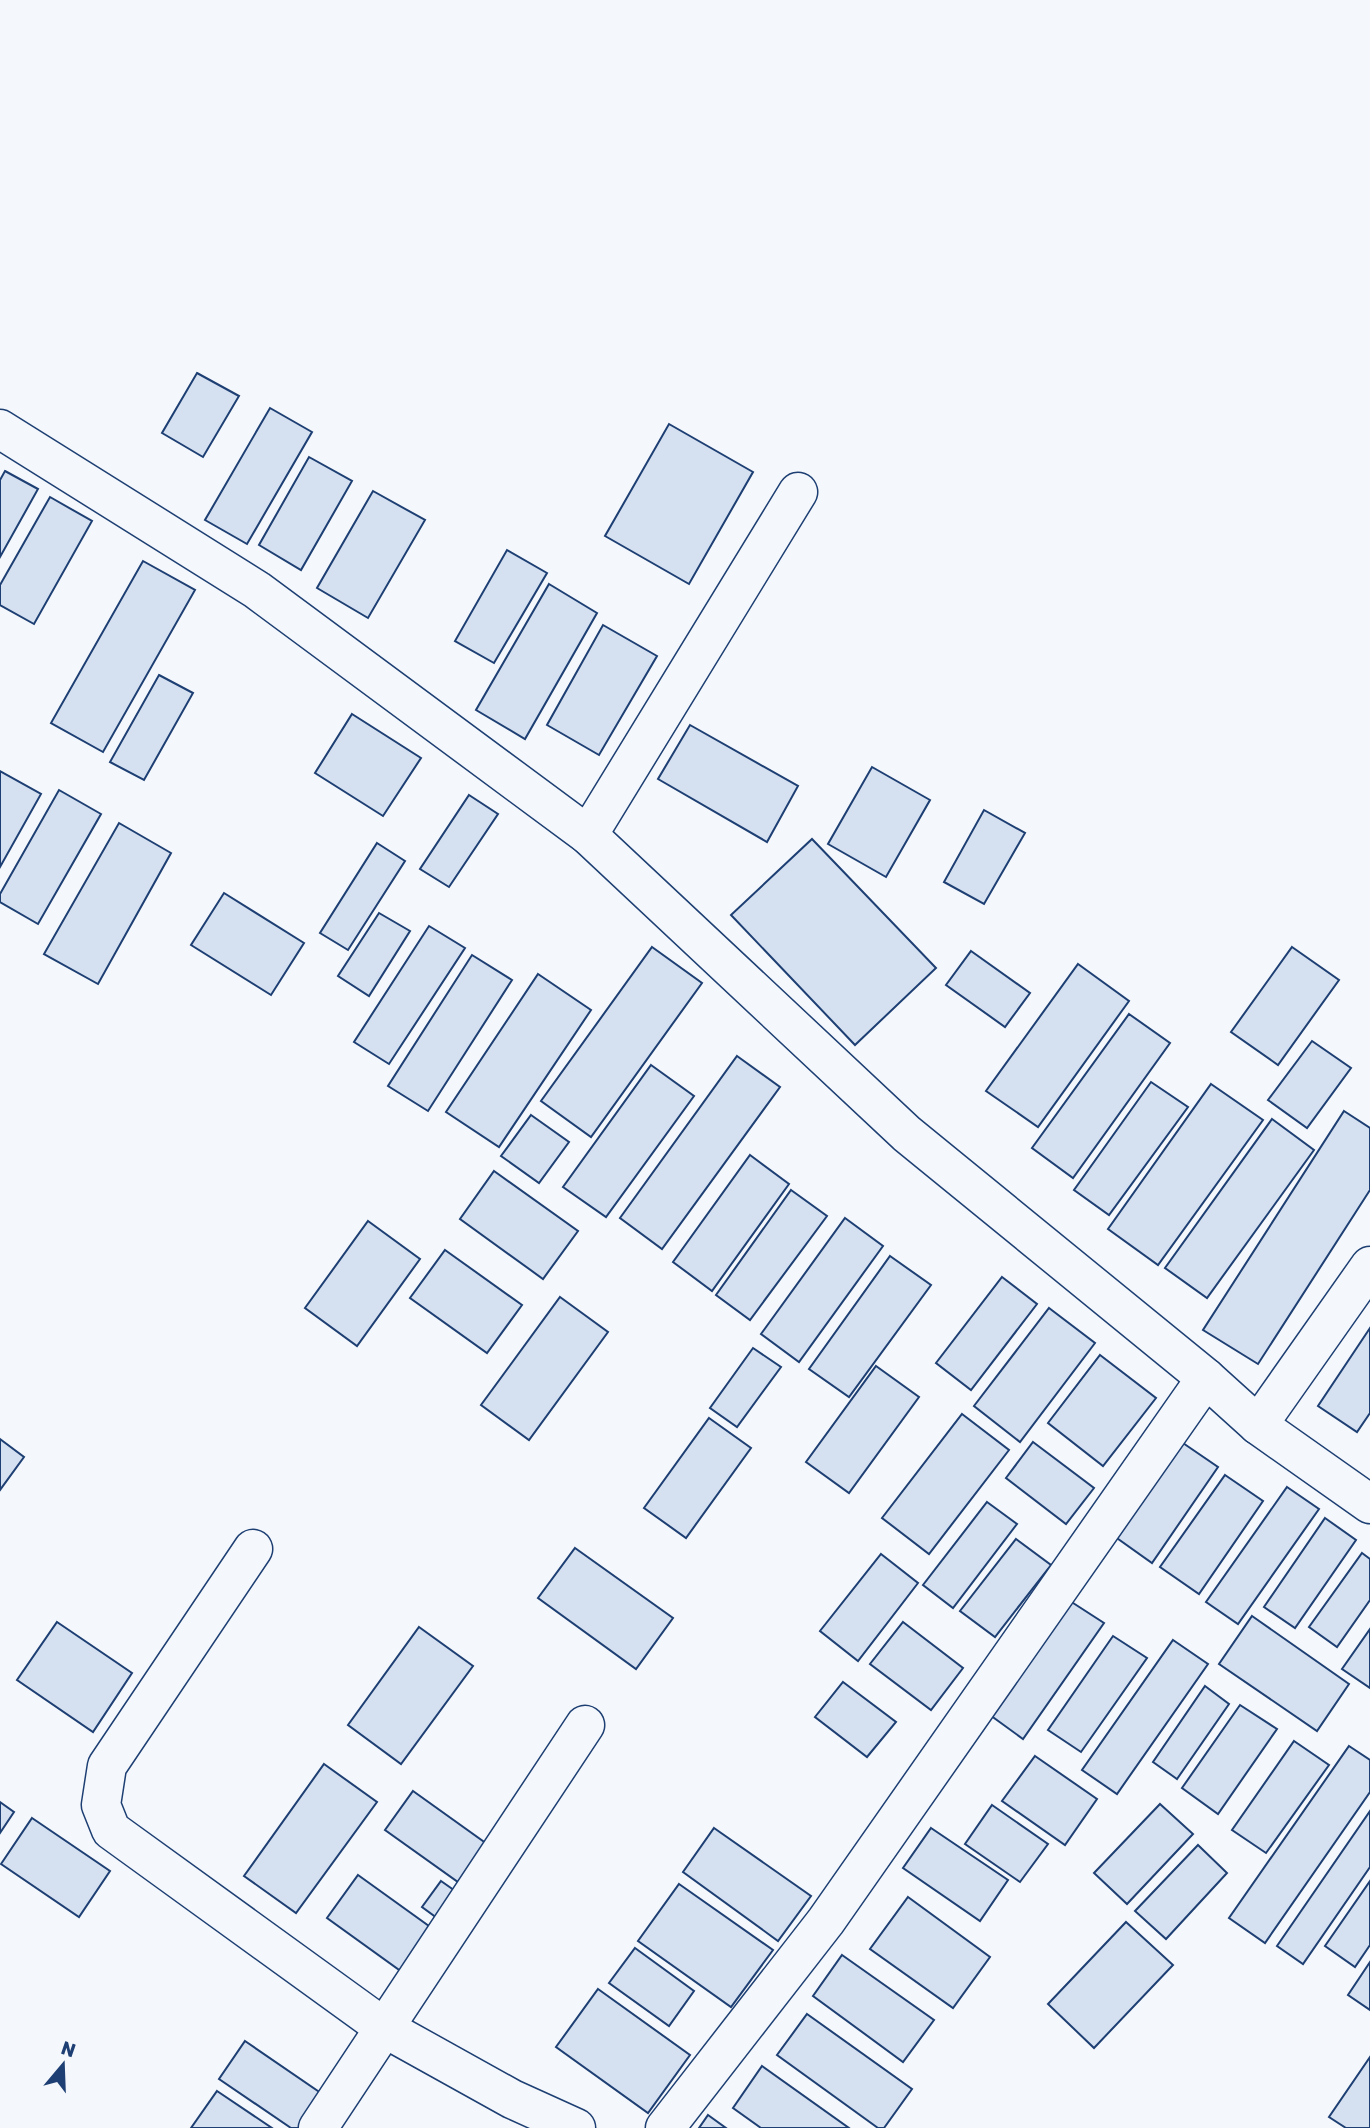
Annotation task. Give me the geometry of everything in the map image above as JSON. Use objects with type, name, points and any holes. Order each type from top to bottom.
[{"type":"street","points":[[0,429],[257,590],[588,835],[907,1134],[1206,1378],[1258,1425],[1370,1504]]},
{"type":"street","points":[[588,835],[799,492]]},
{"type":"street","points":[[1258,1425],[1370,1266]]},
{"type":"street","points":[[665,2128],[826,1921],[1206,1378]]},
{"type":"street","points":[[253,1549],[107,1766],[101,1794],[104,1816],[111,1830],[386,2029],[512,2099],[576,2128]]},
{"type":"street","points":[[318,2128],[585,1725]]},
{"type":"building","points":[[197,373],[239,396],[203,457],[162,433]]},
{"type":"building","points":[[270,408],[312,432],[247,544],[205,520]]},
{"type":"building","points":[[669,424],[753,472],[689,584],[605,536]]},
{"type":"building","points":[[309,457],[352,481],[301,570],[259,545]]},
{"type":"building","points":[[5,471],[38,489],[0,557],[0,480]]},
{"type":"building","points":[[373,491],[425,520],[368,618],[317,588]]},
{"type":"building","points":[[50,497],[92,521],[34,624],[0,605],[0,585]]},
{"type":"building","points":[[507,550],[547,573],[494,663],[455,641]]},
{"type":"building","points":[[143,561],[195,590],[103,752],[51,723]]},
{"type":"building","points":[[549,584],[597,613],[525,739],[476,710]]},
{"type":"building","points":[[603,625],[657,656],[599,755],[547,725]]},
{"type":"building","points":[[159,675],[193,693],[144,780],[110,762]]},
{"type":"building","points":[[352,714],[421,758],[383,816],[315,773]]},
{"type":"building","points":[[690,725],[798,786],[767,842],[658,779]]},
{"type":"building","points":[[872,767],[930,800],[886,877],[828,844]]},
{"type":"building","points":[[0,771],[41,794],[0,867]]},
{"type":"building","points":[[59,790],[101,814],[38,924],[0,902],[0,894]]},
{"type":"building","points":[[469,795],[498,814],[449,887],[420,869]]},
{"type":"building","points":[[984,810],[1025,833],[984,904],[944,882]]},
{"type":"building","points":[[119,823],[171,853],[98,984],[44,954]]},
{"type":"building","points":[[812,839],[936,968],[855,1045],[731,915]]},
{"type":"building","points":[[377,843],[405,861],[348,950],[320,933]]},
{"type":"building","points":[[224,893],[304,943],[271,995],[191,945]]},
{"type":"building","points":[[379,913],[410,931],[369,996],[338,976]]},
{"type":"building","points":[[429,926],[465,948],[389,1064],[354,1042]]},
{"type":"building","points":[[652,947],[702,983],[591,1137],[541,1101]]},
{"type":"building","points":[[1292,947],[1339,980],[1278,1065],[1231,1032]]},
{"type":"building","points":[[971,951],[1030,993],[1005,1027],[946,985]]},
{"type":"building","points":[[472,955],[512,980],[428,1111],[388,1086]]},
{"type":"building","points":[[1078,964],[1129,1001],[1038,1127],[986,1091]]},
{"type":"building","points":[[538,974],[591,1010],[499,1147],[446,1112]]},
{"type":"building","points":[[1129,1014],[1170,1043],[1073,1178],[1032,1148]]},
{"type":"building","points":[[1312,1041],[1351,1068],[1307,1128],[1268,1100]]},
{"type":"building","points":[[737,1056],[780,1087],[662,1249],[620,1218]]},
{"type":"building","points":[[651,1065],[694,1096],[606,1217],[563,1187]]},
{"type":"building","points":[[1151,1082],[1188,1107],[1109,1215],[1074,1190]]},
{"type":"building","points":[[1211,1084],[1263,1120],[1158,1265],[1108,1229]]},
{"type":"building","points":[[1344,1111],[1370,1128],[1370,1190],[1258,1364],[1203,1330]]},
{"type":"building","points":[[531,1115],[569,1142],[539,1183],[501,1156]]},
{"type":"building","points":[[1272,1119],[1314,1150],[1207,1298],[1165,1268]]},
{"type":"building","points":[[750,1155],[789,1184],[712,1291],[673,1262]]},
{"type":"building","points":[[494,1171],[578,1231],[543,1279],[460,1219]]},
{"type":"building","points":[[791,1190],[827,1216],[750,1320],[716,1295]]},
{"type":"building","points":[[845,1218],[883,1246],[799,1362],[761,1334]]},
{"type":"building","points":[[368,1221],[420,1259],[357,1346],[305,1308]]},
{"type":"building","points":[[445,1250],[522,1305],[487,1353],[410,1298]]},
{"type":"building","points":[[890,1256],[931,1285],[849,1397],[809,1369]]},
{"type":"building","points":[[1002,1277],[1037,1304],[971,1390],[936,1363]]},
{"type":"building","points":[[560,1297],[608,1332],[529,1440],[481,1405]]},
{"type":"building","points":[[1049,1308],[1095,1343],[1020,1442],[974,1406]]},
{"type":"building","points":[[1370,1328],[1370,1413],[1357,1432],[1318,1406]]},
{"type":"building","points":[[753,1348],[781,1367],[737,1427],[710,1408]]},
{"type":"building","points":[[1100,1355],[1156,1398],[1103,1466],[1048,1423]]},
{"type":"building","points":[[876,1366],[919,1397],[849,1493],[806,1462]]},
{"type":"building","points":[[962,1414],[1009,1450],[929,1554],[882,1518]]},
{"type":"building","points":[[709,1418],[751,1448],[686,1538],[644,1508]]},
{"type":"building","points":[[0,1439],[24,1457],[0,1490]]},
{"type":"building","points":[[1180,1441],[1218,1467],[1152,1563],[1114,1536]]},
{"type":"building","points":[[1033,1442],[1094,1488],[1066,1524],[1006,1478]]},
{"type":"building","points":[[1225,1475],[1263,1501],[1199,1594],[1160,1567]]},
{"type":"building","points":[[1287,1487],[1319,1509],[1238,1624],[1206,1602]]},
{"type":"building","points":[[987,1502],[1017,1524],[953,1608],[923,1585]]},
{"type":"building","points":[[1325,1518],[1356,1540],[1295,1628],[1264,1607]]},
{"type":"building","points":[[1016,1539],[1051,1565],[995,1637],[960,1611]]},
{"type":"building","points":[[575,1548],[673,1618],[636,1669],[538,1598]]},
{"type":"building","points":[[1362,1553],[1370,1559],[1370,1600],[1337,1647],[1309,1627]]},
{"type":"building","points":[[881,1554],[918,1583],[858,1661],[820,1631]]},
{"type":"building","points":[[1070,1601],[1104,1623],[1023,1739],[990,1715]]},
{"type":"building","points":[[1252,1616],[1349,1684],[1317,1731],[1219,1664]]},
{"type":"building","points":[[57,1622],[132,1673],[93,1732],[17,1680]]},
{"type":"building","points":[[903,1622],[963,1668],[931,1710],[870,1664]]},
{"type":"building","points":[[419,1627],[473,1666],[401,1764],[348,1725]]},
{"type":"building","points":[[1370,1629],[1370,1688],[1342,1669]]},
{"type":"building","points":[[1113,1636],[1147,1658],[1081,1752],[1048,1730]]},
{"type":"building","points":[[1173,1640],[1208,1664],[1117,1794],[1082,1770]]},
{"type":"building","points":[[843,1682],[896,1722],[867,1757],[815,1717]]},
{"type":"building","points":[[1205,1686],[1229,1704],[1177,1779],[1153,1762]]},
{"type":"building","points":[[1240,1705],[1277,1729],[1218,1814],[1182,1788]]},
{"type":"building","points":[[1294,1741],[1329,1765],[1266,1853],[1232,1830]]},
{"type":"building","points":[[1349,1746],[1370,1760],[1370,1792],[1265,1943],[1229,1918]]},
{"type":"building","points":[[1035,1756],[1097,1799],[1065,1845],[1002,1801]]},
{"type":"building","points":[[324,1764],[377,1802],[296,1913],[244,1876]]},
{"type":"building","points":[[413,1791],[487,1844],[458,1882],[385,1830]]},
{"type":"building","points":[[0,1802],[14,1812],[0,1833]]},
{"type":"building","points":[[1160,1804],[1193,1834],[1127,1904],[1094,1873]]},
{"type":"building","points":[[992,1805],[1048,1844],[1020,1882],[965,1844]]},
{"type":"building","points":[[1370,1811],[1370,1867],[1303,1964],[1277,1946]]},
{"type":"building","points":[[32,1818],[110,1871],[79,1917],[1,1864]]},
{"type":"building","points":[[714,1828],[811,1896],[778,1941],[683,1872]]},
{"type":"building","points":[[931,1828],[1008,1880],[980,1921],[903,1868]]},
{"type":"building","points":[[1198,1845],[1227,1873],[1166,1939],[1135,1911]]},
{"type":"building","points":[[358,1875],[440,1934],[409,1977],[327,1918]]},
{"type":"building","points":[[441,1881],[468,1900],[448,1926],[422,1907]]},
{"type":"building","points":[[1370,1881],[1370,1945],[1355,1967],[1325,1946]]},
{"type":"building","points":[[679,1884],[773,1950],[731,2007],[638,1941]]},
{"type":"building","points":[[908,1897],[990,1957],[953,2008],[870,1949]]},
{"type":"building","points":[[1126,1922],[1173,1965],[1094,2048],[1048,2004]]},
{"type":"building","points":[[635,1948],[694,1991],[669,2026],[609,1983]]},
{"type":"building","points":[[842,1955],[934,2020],[903,2062],[813,1996]]},
{"type":"building","points":[[1370,1962],[1370,2010],[1348,1995]]},
{"type":"building","points":[[598,1989],[690,2055],[648,2113],[556,2047]]},
{"type":"building","points":[[807,2014],[912,2089],[884,2128],[878,2128],[777,2055]]},
{"type":"building","points":[[245,2041],[331,2100],[313,2128],[291,2128],[219,2079]]},
{"type":"building","points":[[1370,2057],[1370,2128],[1346,2128],[1329,2117]]},
{"type":"building","points":[[762,2066],[849,2128],[761,2128],[733,2108]]},
{"type":"building","points":[[217,2091],[272,2128],[191,2128]]},
{"type":"building","points":[[708,2115],[726,2128],[699,2128]]}]
